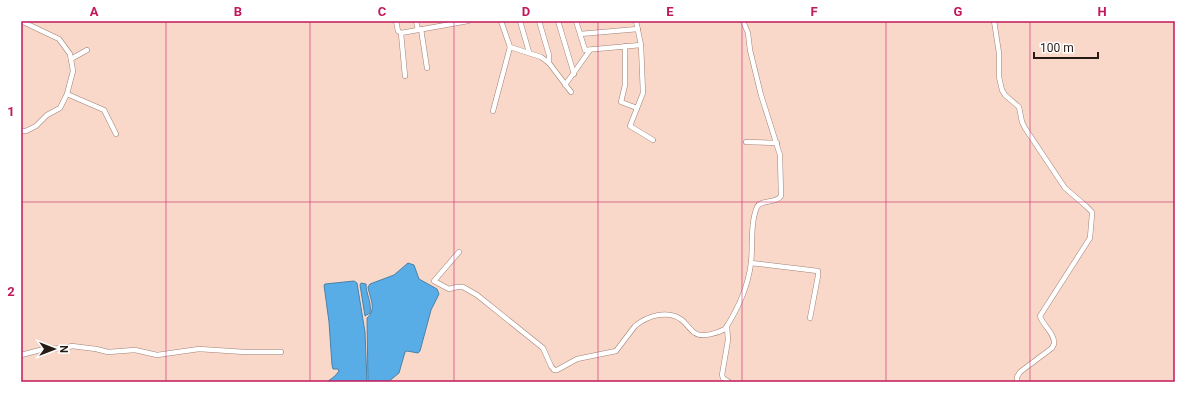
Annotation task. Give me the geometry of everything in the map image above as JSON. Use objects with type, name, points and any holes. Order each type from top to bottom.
[{"type":"street","points":[[21,21],[59,39],[72,59],[73,76],[67,94],[60,108],[47,115],[36,126],[26,131],[21,131]]},
{"type":"street","points":[[396,21],[398,31],[401,33],[406,76]]},
{"type":"street","points":[[416,21],[420,30],[427,68]]},
{"type":"street","points":[[436,21],[437,27]]},
{"type":"street","points":[[401,33],[468,21]]},
{"type":"street","points":[[493,111],[510,47],[501,21]]},
{"type":"street","points":[[520,21],[529,52]]},
{"type":"street","points":[[539,21],[549,55],[548,63]]},
{"type":"street","points":[[558,21],[574,74]]},
{"type":"street","points":[[576,21],[585,50],[641,44]]},
{"type":"street","points":[[636,21],[641,44],[643,94],[630,126],[654,140]]},
{"type":"street","points":[[458,252],[434,281],[449,289],[463,287],[477,295],[543,348],[554,370],[557,370],[576,359],[616,351],[635,326],[650,317],[669,314],[676,316],[683,320],[695,334],[699,335],[723,331],[742,300],[748,280],[754,225],[758,206],[761,203],[778,199],[781,196],[780,155],[761,95],[750,50],[748,33],[743,21]]},
{"type":"street","points":[[994,21],[999,53],[999,77],[1002,90],[1005,95],[1019,107],[1022,122],[1025,128],[1065,188],[1092,212],[1090,238],[1040,316],[1053,336],[1054,344],[1052,348],[1020,372],[1017,377],[1017,382]]},
{"type":"street","points":[[580,34],[638,29]]},
{"type":"street","points":[[625,46],[625,85],[621,102],[637,108]]},
{"type":"street","points":[[510,47],[541,57],[548,63],[571,92]]},
{"type":"street","points":[[72,59],[87,50]]},
{"type":"street","points":[[565,86],[590,50]]},
{"type":"street","points":[[67,94],[104,110],[116,134]]},
{"type":"street","points":[[746,142],[777,143]]},
{"type":"street","points":[[751,263],[818,271],[810,318]]},
{"type":"street","points":[[727,326],[728,340],[722,376],[729,382]]},
{"type":"street","points":[[21,355],[44,349],[65,348],[72,346],[108,352],[135,350],[157,355],[199,349],[245,352],[280,352]]},
{"type":"water","points":[[408,263],[414,265],[419,279],[437,289],[439,294],[431,310],[420,351],[418,353],[405,352],[399,373],[388,382],[368,382],[367,318],[372,311],[372,307],[368,287],[370,284],[394,275]]},
{"type":"water","points":[[354,281],[357,283],[365,332],[367,382],[327,382],[339,371],[338,369],[333,369],[332,365],[329,322],[324,285]]},
{"type":"water","points":[[361,283],[366,284],[370,306],[370,313],[365,316],[360,285]]}]
